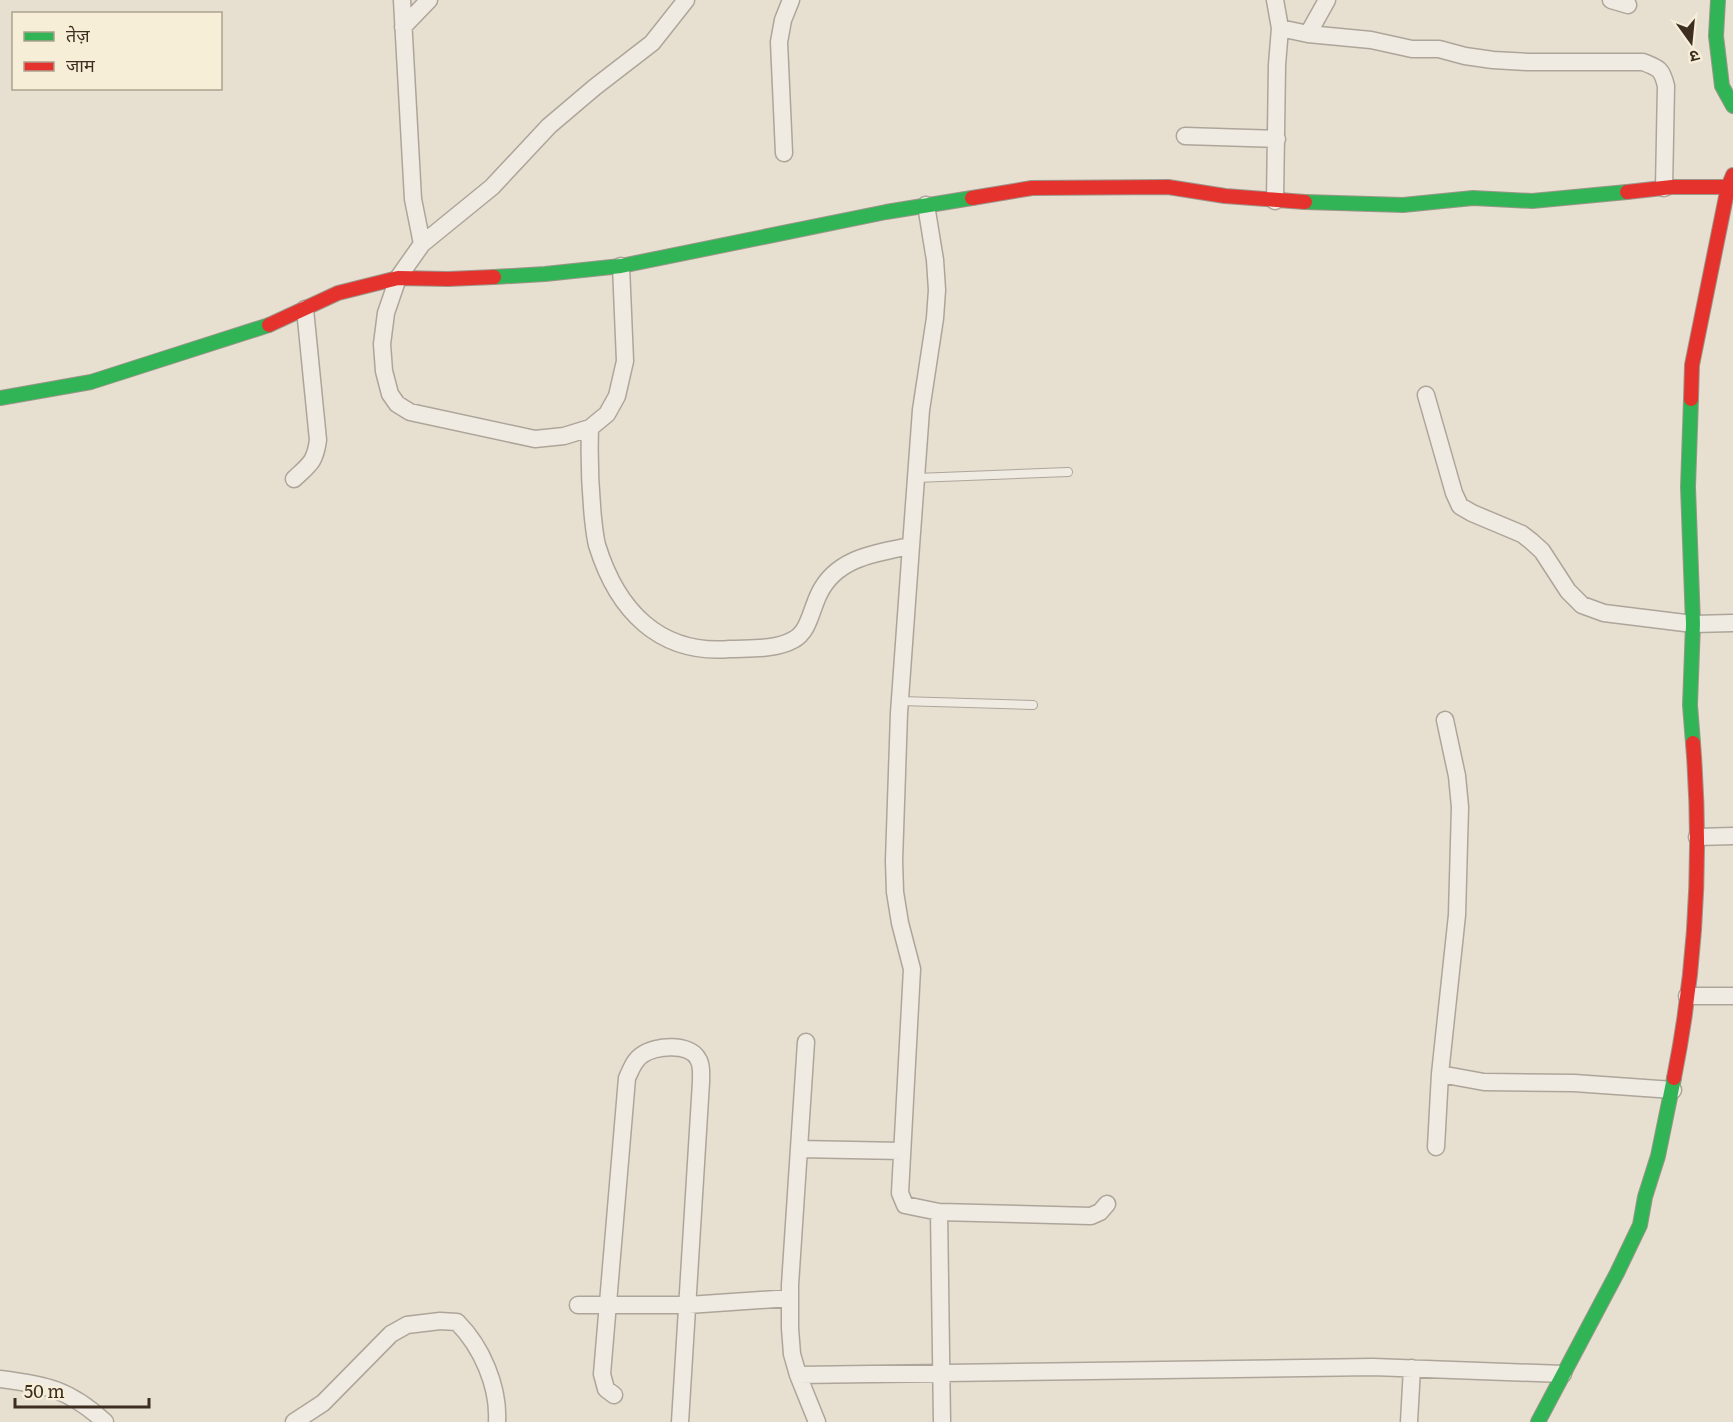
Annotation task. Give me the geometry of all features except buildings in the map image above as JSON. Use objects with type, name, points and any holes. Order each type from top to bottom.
[{"type":"street","points":[[402,0],[413,199],[422,244]]},
{"type":"street","points":[[403,27],[429,0]]},
{"type":"street","points":[[621,266],[625,361],[617,396],[607,414],[590,428],[564,436],[535,439],[410,412],[397,404],[390,393],[384,371],[382,344],[386,313],[398,278],[422,244],[492,186],[549,126],[595,87],[652,44],[686,0]]},
{"type":"street","points":[[784,153],[779,42],[783,20],[791,0]]},
{"type":"street","points":[[1275,0],[1280,28],[1277,66],[1275,201]]},
{"type":"street","points":[[1308,34],[1327,0]]},
{"type":"street","points":[[1611,0],[1628,5]]},
{"type":"street","points":[[1718,0],[1716,36],[1722,86],[1733,106]]},
{"type":"street","points":[[1280,28],[1308,34],[1371,40],[1412,49],[1439,49],[1493,60],[1643,62],[1658,67],[1666,86],[1664,188]]},
{"type":"street","points":[[1185,136],[1277,139]]},
{"type":"street","points":[[0,398],[91,382],[272,324],[338,293],[398,278],[448,279],[545,274],[621,266],[926,205],[1032,188],[1167,187],[1275,201],[1403,205],[1473,198],[1532,201],[1730,181],[1692,365],[1688,487],[1694,624],[1690,705],[1697,837],[1693,941],[1673,1090],[1640,1225],[1538,1422]]},
{"type":"street","points":[[926,205],[937,290],[921,410],[900,701],[894,861],[900,923],[912,969],[900,1193],[905,1205],[939,1212],[1091,1216],[1100,1212],[1107,1204]]},
{"type":"street","points":[[294,479],[309,466],[315,456],[318,440],[305,309]]},
{"type":"street","points":[[1426,395],[1454,493],[1460,506],[1522,534],[1531,541],[1542,551],[1568,591],[1582,605],[1604,612],[1694,624],[1733,623]]},
{"type":"street","points":[[590,428],[589,466],[596,543],[609,577],[629,610],[648,628],[664,638],[694,649],[721,650],[779,646],[802,634],[819,594],[830,576],[864,555],[911,546]]},
{"type":"street","points":[[1436,1147],[1440,1074],[1457,915],[1460,807],[1457,776],[1445,720]]},
{"type":"street","points":[[1697,837],[1733,836]]},
{"type":"street","points":[[1687,996],[1733,996]]},
{"type":"street","points":[[806,1042],[790,1298],[791,1346],[798,1375],[817,1422]]},
{"type":"street","points":[[614,1395],[606,1389],[602,1374],[627,1078],[632,1065],[641,1055],[656,1047],[682,1048],[695,1054],[700,1061],[701,1082],[680,1422]]},
{"type":"street","points":[[1440,1074],[1484,1082],[1574,1083],[1673,1090]]},
{"type":"street","points":[[799,1149],[902,1150]]},
{"type":"street","points":[[939,1212],[942,1422]]},
{"type":"street","points":[[578,1305],[688,1305],[790,1298]]},
{"type":"street","points":[[294,1422],[323,1403],[391,1334],[407,1325],[440,1321],[457,1322],[467,1333],[486,1367],[495,1392],[497,1422]]},
{"type":"street","points":[[798,1375],[1372,1367],[1563,1374]]},
{"type":"street","points":[[1409,1422],[1412,1368]]},
{"type":"street","points":[[0,1379],[58,1389],[87,1405],[105,1422]]},
{"type":"lane","points":[[916,478],[1068,472]]},
{"type":"lane","points":[[900,701],[1033,705]]},
{"type":"traffic: fast","points":[[1718,0],[1716,36],[1722,86],[1733,106]]},
{"type":"traffic: fast","points":[[1305,202],[1403,205],[1473,198],[1532,201],[1627,192]]},
{"type":"traffic: fast","points":[[494,277],[621,266],[886,212],[972,198]]},
{"type":"traffic: fast","points":[[0,398],[91,382],[269,325]]},
{"type":"traffic: fast","points":[[1691,399],[1688,487],[1693,624],[1690,705],[1693,743]]},
{"type":"traffic: fast","points":[[1538,1422],[1640,1225],[1645,1197],[1658,1156],[1674,1078]]},
{"type":"traffic: jam","points":[[1691,399],[1692,365],[1728,187],[1733,175]]},
{"type":"traffic: jam","points":[[972,198],[1032,188],[1168,187],[1225,196],[1305,202]]},
{"type":"traffic: jam","points":[[1627,192],[1672,187],[1728,187]]},
{"type":"traffic: jam","points":[[269,325],[338,293],[398,278],[494,277]]},
{"type":"traffic: jam","points":[[1674,1078],[1688,995],[1695,911],[1697,827],[1693,743]]}]
